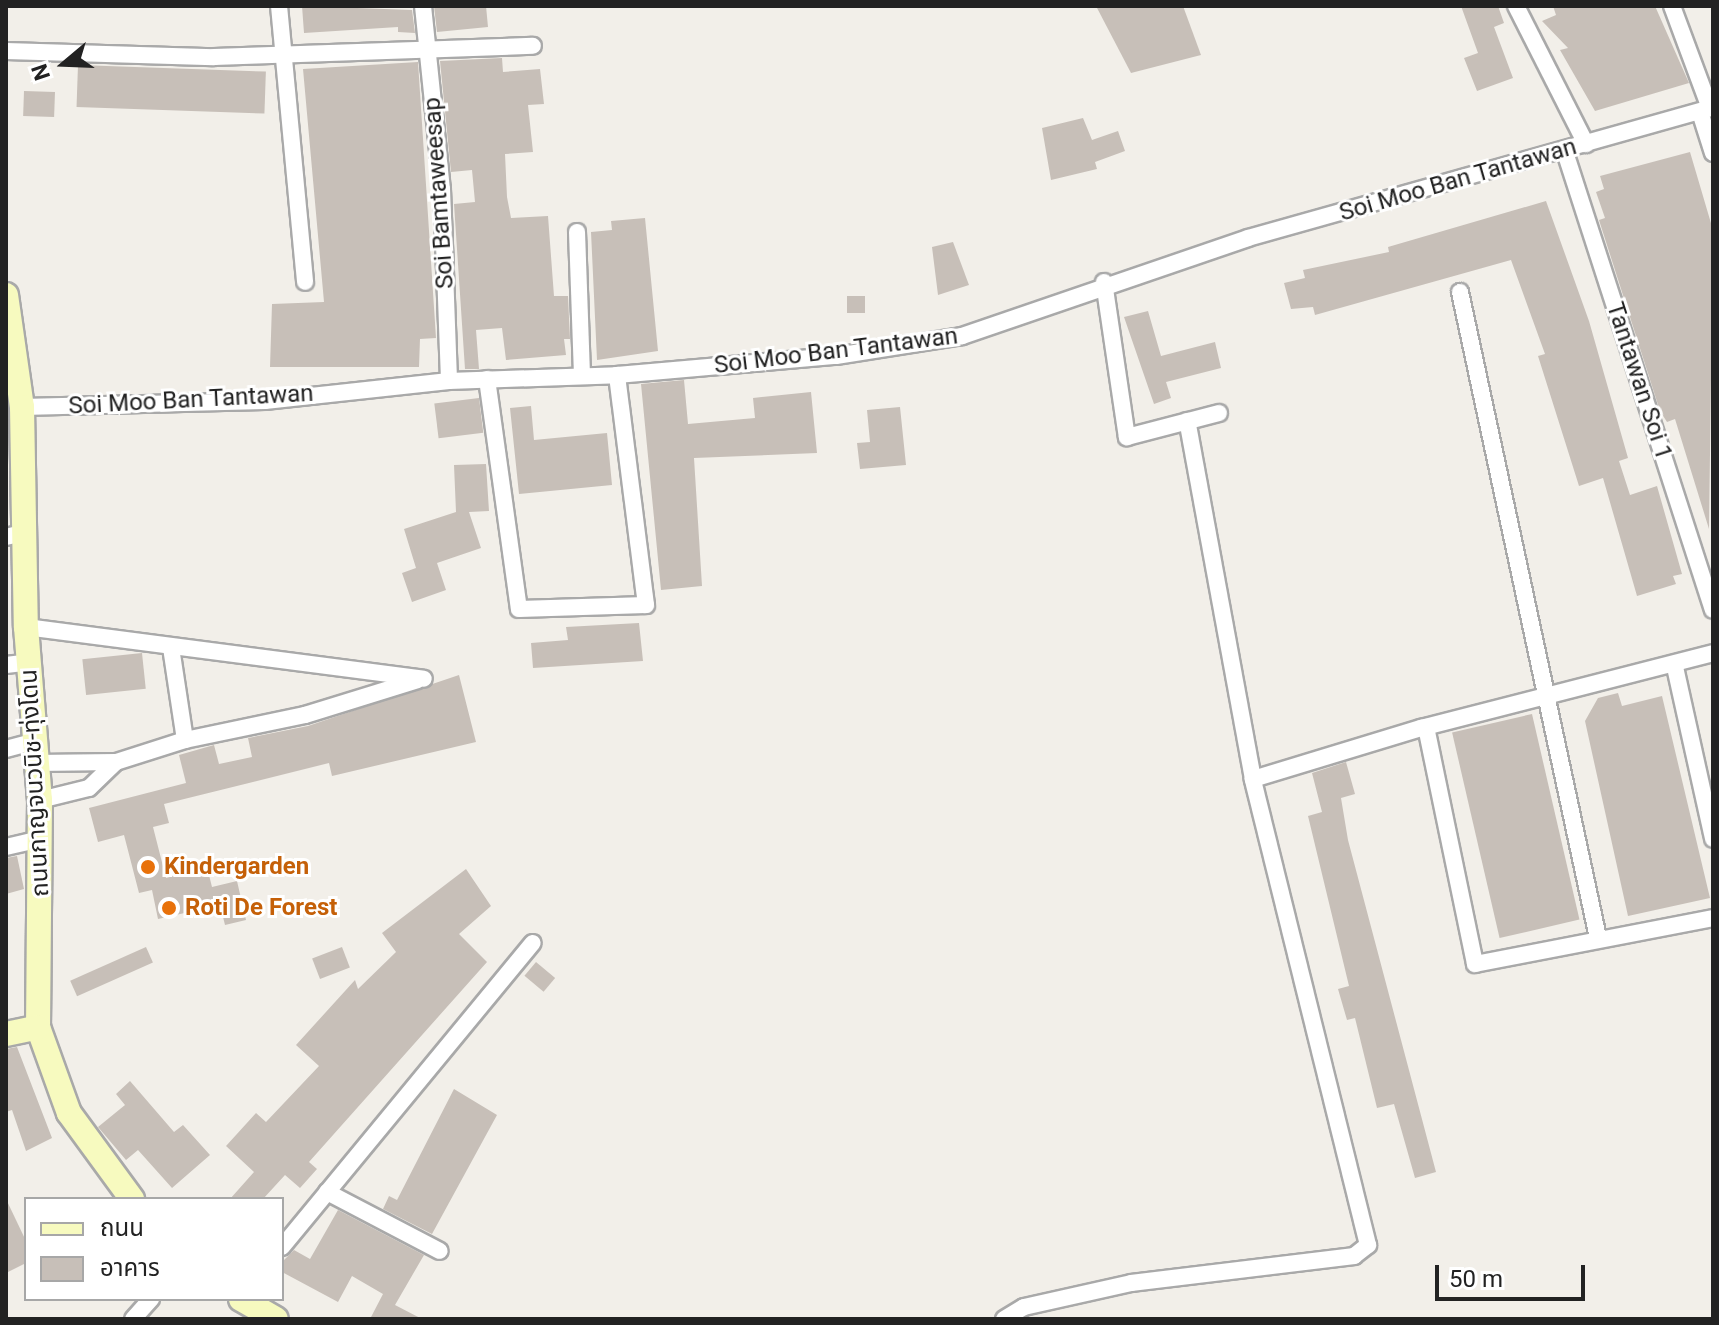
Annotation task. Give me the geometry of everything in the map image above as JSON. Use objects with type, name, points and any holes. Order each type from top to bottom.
[{"type":"street","points":[[279,6],[305,282]]},
{"type":"street","name":"Soi Bamtaweesap","points":[[423,6],[449,381]]},
{"type":"street","points":[[1516,6],[1586,144]]},
{"type":"street","points":[[1672,6],[1708,109],[1713,153]]},
{"type":"street","points":[[6,51],[285,55],[428,47],[533,46]]},
{"type":"street","name":"Soi Moo Ban Tantawan","points":[[22,407],[265,401],[449,381],[617,375],[836,356],[962,336],[1104,282],[1708,109]]},
{"type":"street","name":"Tantawan Soi 1","points":[[1565,152],[1713,610]]},
{"type":"street","points":[[577,232],[582,376]]},
{"type":"street","points":[[1104,282],[1127,437],[1219,413]]},
{"type":"street","points":[[1460,292],[1551,695],[1598,938]]},
{"type":"street","name":"ถนนกาญจนวนิช-ทุ่งโดน","points":[[6,295],[22,407],[14,535],[26,627],[18,663],[36,752],[40,800],[38,1027],[76,1127],[130,1197]]},
{"type":"street","points":[[487,379],[519,609],[646,605],[617,375]]},
{"type":"street","points":[[1004,1319],[1024,1307],[1131,1283],[1365,1251],[1363,1212],[1253,779],[1187,421]]},
{"type":"street","points":[[6,749],[116,762],[185,740],[305,715],[424,679],[26,627]]},
{"type":"street","points":[[171,647],[185,740]]},
{"type":"street","points":[[1253,779],[1426,727],[1675,667],[1713,653]]},
{"type":"street","points":[[1675,667],[1713,839]]},
{"type":"street","points":[[1426,727],[1475,964],[1713,918]]},
{"type":"street","points":[[40,800],[89,788],[116,762]]},
{"type":"street","points":[[6,847],[40,839]]},
{"type":"street","points":[[284,1245],[533,943]]},
{"type":"street","points":[[6,1034],[38,1027]]},
{"type":"street","points":[[327,1192],[440,1251]]},
{"type":"street","points":[[133,1319],[149,1301]]},
{"type":"street","points":[[244,1301],[276,1319]]},
{"type":"building","points":[[302,6],[412,10],[415,33],[398,32],[398,27],[304,33]]},
{"type":"building","points":[[434,6],[486,6],[488,27],[437,32]]},
{"type":"building","points":[[1096,6],[1183,6],[1201,55],[1131,73]]},
{"type":"building","points":[[1461,6],[1498,6],[1504,23],[1494,27],[1513,78],[1477,91],[1464,58],[1478,53]]},
{"type":"building","points":[[1553,6],[1655,6],[1689,83],[1595,111],[1560,50],[1568,48],[1542,21],[1556,15]]},
{"type":"building","points":[[502,58],[503,72],[540,69],[544,104],[528,105],[533,152],[505,154],[507,197],[511,218],[548,216],[554,296],[568,296],[570,339],[564,339],[566,355],[506,360],[502,328],[476,330],[479,369],[465,369],[454,204],[475,202],[472,170],[451,172],[440,61]]},
{"type":"building","points":[[418,62],[436,338],[420,339],[419,367],[270,367],[272,304],[324,302],[303,69]]},
{"type":"building","points":[[78,65],[266,72],[264,114],[77,107]]},
{"type":"building","points":[[24,91],[55,92],[54,117],[23,116]]},
{"type":"building","points":[[1083,118],[1092,140],[1118,131],[1125,151],[1095,162],[1097,169],[1051,180],[1042,128]]},
{"type":"building","points":[[1690,152],[1713,230],[1709,529],[1675,419],[1667,422],[1660,411],[1599,220],[1605,218],[1596,192],[1604,189],[1600,176]]},
{"type":"building","points":[[1546,201],[1589,321],[1628,458],[1619,461],[1630,495],[1657,486],[1682,574],[1673,576],[1676,584],[1637,596],[1603,478],[1579,486],[1538,356],[1545,354],[1511,260],[1315,315],[1313,307],[1291,309],[1284,283],[1305,278],[1303,270],[1389,252],[1388,247]]},
{"type":"building","points":[[645,218],[658,351],[597,360],[591,232],[612,230],[611,221]]},
{"type":"building","points":[[953,242],[969,285],[938,295],[932,247]]},
{"type":"building","points":[[847,296],[865,296],[865,313],[847,313]]},
{"type":"building","points":[[1148,311],[1161,356],[1215,342],[1221,368],[1166,382],[1171,398],[1154,404],[1124,317]]},
{"type":"building","points":[[684,380],[688,424],[755,418],[753,398],[811,392],[817,453],[694,458],[702,586],[661,590],[641,384]]},
{"type":"building","points":[[479,398],[483,433],[439,438],[434,403]]},
{"type":"building","points":[[531,406],[534,440],[607,433],[612,485],[519,494],[510,408]]},
{"type":"building","points":[[900,407],[906,465],[860,469],[857,443],[870,442],[867,410]]},
{"type":"building","points":[[486,464],[489,511],[469,512],[481,548],[437,563],[446,590],[412,602],[402,573],[416,568],[404,529],[456,512],[454,465]]},
{"type":"building","points":[[639,623],[643,661],[533,668],[531,643],[568,640],[566,627]]},
{"type":"building","points":[[142,653],[146,689],[86,695],[82,659]]},
{"type":"building","points":[[459,675],[476,742],[332,776],[329,763],[164,804],[169,823],[153,827],[166,878],[207,867],[212,887],[237,881],[246,920],[225,925],[220,905],[158,919],[152,890],[139,893],[124,835],[98,842],[89,808],[186,783],[179,755],[214,745],[219,764],[252,757],[248,738],[308,726]]},
{"type":"building","points":[[1618,693],[1622,706],[1662,696],[1710,898],[1628,916],[1585,721],[1598,698]]},
{"type":"building","points":[[1532,714],[1579,920],[1500,938],[1452,732]]},
{"type":"building","points":[[1346,762],[1355,794],[1341,798],[1348,840],[1436,1172],[1415,1178],[1394,1104],[1377,1108],[1355,1018],[1347,1020],[1338,989],[1349,986],[1308,816],[1322,812],[1312,773]]},
{"type":"building","points":[[17,856],[24,889],[6,894],[6,858]]},
{"type":"building","points":[[466,869],[491,906],[459,934],[487,962],[309,1162],[317,1169],[300,1188],[285,1175],[265,1197],[232,1197],[254,1172],[226,1146],[256,1113],[266,1122],[319,1066],[296,1045],[355,980],[358,989],[396,952],[382,933]]},
{"type":"building","points":[[146,947],[153,963],[77,996],[70,981]]},
{"type":"building","points":[[342,947],[350,968],[320,979],[312,958]]},
{"type":"building","points":[[536,962],[555,978],[544,992],[524,976]]},
{"type":"building","points":[[17,1047],[52,1138],[26,1151],[12,1110],[6,1112],[6,1049]]},
{"type":"building","points":[[130,1081],[174,1132],[183,1125],[210,1155],[172,1188],[138,1150],[126,1160],[98,1127],[125,1105],[116,1094]]},
{"type":"building","points":[[454,1089],[497,1115],[432,1234],[383,1209],[389,1196],[397,1200]]},
{"type":"building","points":[[6,1199],[24,1237],[24,1264],[6,1273]]},
{"type":"building","points":[[338,1210],[424,1255],[395,1305],[422,1319],[370,1319],[383,1294],[352,1276],[338,1302],[284,1273],[284,1260],[294,1250],[310,1259]]},
{"type":"place","name":"Kindergarden","points":[[148,867]]},
{"type":"place","name":"Roti De Forest","points":[[169,908]]}]
